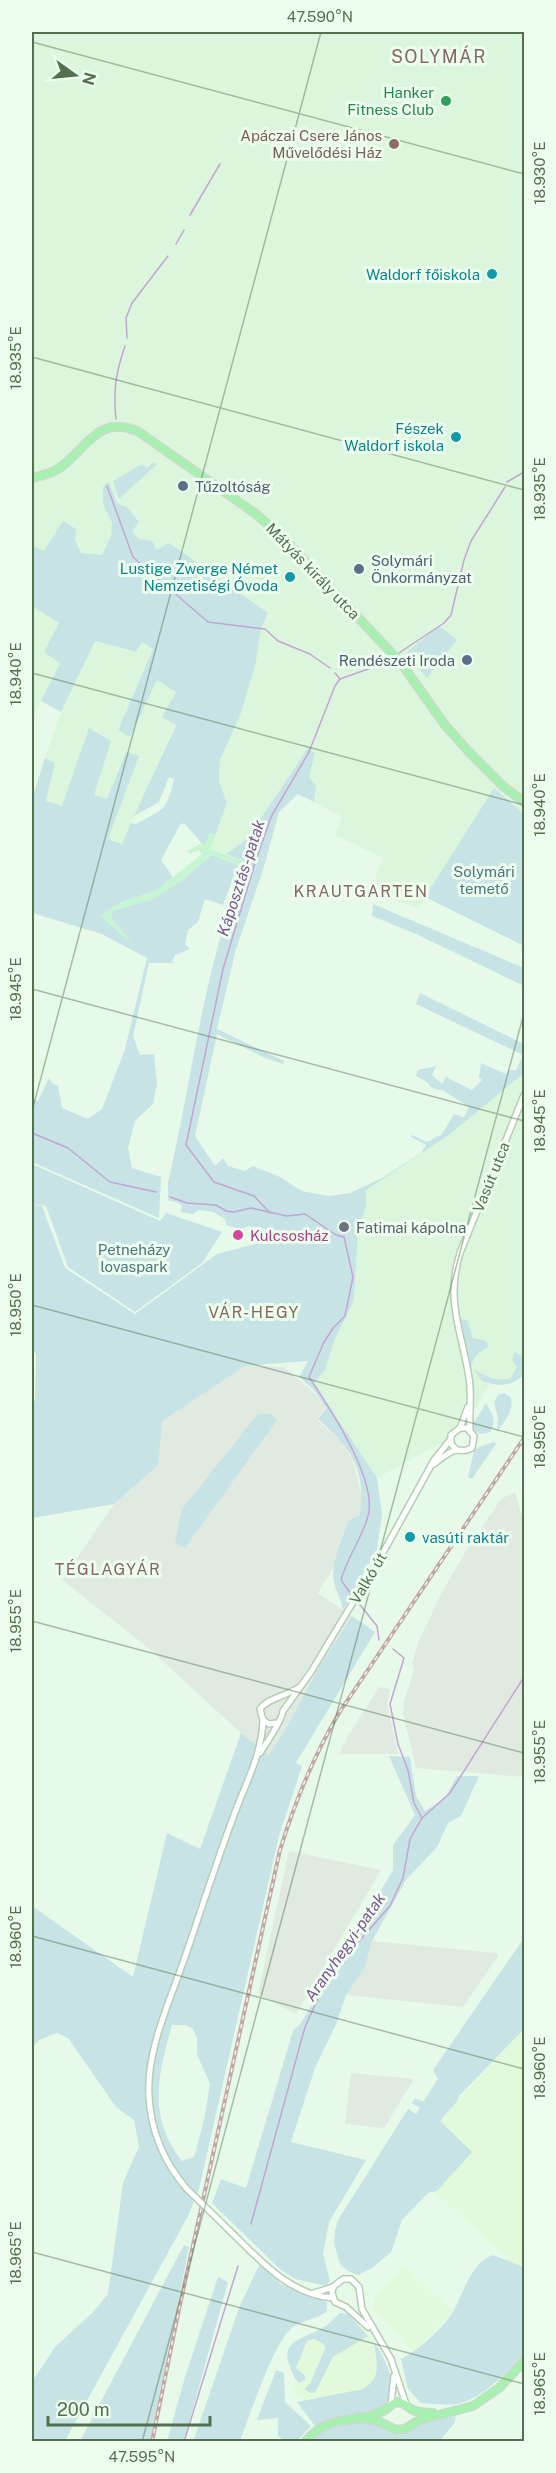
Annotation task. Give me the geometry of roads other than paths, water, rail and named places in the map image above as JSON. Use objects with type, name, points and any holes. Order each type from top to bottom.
[{"type":"main road","name":"Mátyás király utca","points":[[32,478],[59,469],[105,428],[120,426],[139,432],[255,514],[286,541],[392,651],[445,725],[469,752],[503,786],[525,802]]},
{"type":"main road","points":[[357,2417],[378,2421],[400,2430],[411,2424],[473,2406],[486,2398],[525,2361]]},
{"type":"main road","points":[[305,2442],[313,2433],[329,2423],[377,2414],[397,2402],[425,2413],[447,2413]]},
{"type":"main road","points":[[389,2407],[385,2418],[389,2426]]},
{"type":"main road","points":[[408,2407],[413,2417],[411,2424]]},
{"type":"street","name":"Vasút utca","points":[[470,1430],[469,1376],[454,1303],[453,1280],[463,1246],[525,1095]]},
{"type":"street","name":"Vasút utca","points":[[460,1428],[470,1401]]},
{"type":"street","points":[[429,1469],[441,1458],[457,1450],[466,1451],[472,1448],[475,1439],[470,1430],[460,1428],[453,1432],[450,1440],[457,1450]]},
{"type":"street","name":"Valkó út","points":[[283,1711],[303,1684],[429,1469],[450,1440]]},
{"type":"street","points":[[257,1758],[263,1733],[260,1709],[268,1701],[290,1694],[303,1684]]},
{"type":"street","points":[[273,1701],[279,1703],[283,1711],[282,1718],[276,1723],[257,1758],[239,1802],[157,2042],[150,2072],[149,2096],[155,2135],[170,2167],[186,2188],[284,2281],[333,2298],[372,2330]]},
{"type":"street","points":[[263,1720],[269,1724],[276,1723]]},
{"type":"street","points":[[314,2293],[333,2288],[339,2281],[351,2279],[360,2287],[362,2309],[372,2330],[387,2350],[408,2407]]},
{"type":"street","points":[[333,2288],[333,2298]]},
{"type":"street","points":[[346,2307],[355,2304],[360,2297]]},
{"type":"street","points":[[389,2407],[394,2394],[394,2368]]},
{"type":"waterway","points":[[190,215],[220,164]]},
{"type":"waterway","points":[[176,244],[184,230]]},
{"type":"waterway","points":[[127,338],[126,318],[132,303],[168,256]]},
{"type":"waterway","points":[[116,419],[116,382],[125,346]]},
{"type":"waterway","name":"Káposztás-patak","points":[[507,482],[524,472]]},
{"type":"waterway","points":[[107,486],[133,557],[208,622],[265,629],[278,641],[310,654],[330,668]]},
{"type":"waterway","name":"Káposztás-patak","points":[[396,655],[444,623],[451,615],[464,560],[471,541],[505,487]]},
{"type":"waterway","name":"Káposztás-patak","points":[[270,1213],[254,1196],[214,1182],[186,1145],[223,969],[271,817],[309,752],[335,686],[340,679],[385,663],[392,658]]},
{"type":"waterway","name":"Káposztás-patak","points":[[335,673],[340,679]]},
{"type":"waterway","points":[[32,1133],[68,1148],[110,1182],[156,1192]]},
{"type":"waterway","points":[[170,1197],[187,1203],[216,1205],[226,1211],[234,1212],[251,1208],[287,1216],[305,1214],[336,1235],[344,1237],[353,1277],[345,1316],[333,1328],[323,1344],[309,1377],[350,1444],[366,1483],[369,1501],[368,1516],[341,1580],[353,1597]]},
{"type":"waterway","points":[[357,1601],[377,1626],[379,1640]]},
{"type":"waterway","points":[[393,1649],[404,1658],[390,1704],[398,1744],[408,1770],[414,1803],[422,1818]]},
{"type":"waterway","name":"Aranyhegyi-patak","points":[[251,2224],[305,2027],[320,1994],[354,1947],[390,1906],[403,1878],[410,1839],[422,1818],[450,1793],[524,1677]]},
{"type":"waterway","name":"Aranyhegyi-patak","points":[[184,2442],[238,2266]]},
{"type":"railway","points":[[152,2442],[280,1850],[292,1815],[305,1780],[339,1713],[524,1438]]},
{"type":"place","name":"Hanker Fitness Club","points":[[446,101]]},
{"type":"place","name":"Apáczai Csere János Művelődési Ház","points":[[394,144]]},
{"type":"place","name":"Waldorf főiskola","points":[[492,274]]},
{"type":"place","name":"Fészek Waldorf iskola","points":[[456,437]]},
{"type":"place","name":"Tűzoltóság","points":[[183,486]]},
{"type":"place","name":"Solymári Önkormányzat","points":[[359,569]]},
{"type":"place","name":"Lustige Zwerge Német Nemzetiségi Óvoda","points":[[290,577]]},
{"type":"place","name":"Rendészeti Iroda","points":[[467,660]]},
{"type":"place","name":"Fatimai kápolna","points":[[344,1227]]},
{"type":"place","name":"Kulcsosház","points":[[238,1235]]},
{"type":"place","name":"vasúti raktár","points":[[410,1537]]},
{"type":"district","name":"SOLYMÁR","points":[[439,56]]},
{"type":"district","name":"KRAUTGARTEN","points":[[361,891]]},
{"type":"district","name":"VÁR-HEGY","points":[[254,1312]]},
{"type":"district","name":"TÉGLAGYÁR","points":[[108,1569]]},
{"type":"park label","name":"Solymári temető","points":[[484,880]]},
{"type":"park label","name":"Petneházy lovaspark","points":[[134,1258]]}]
